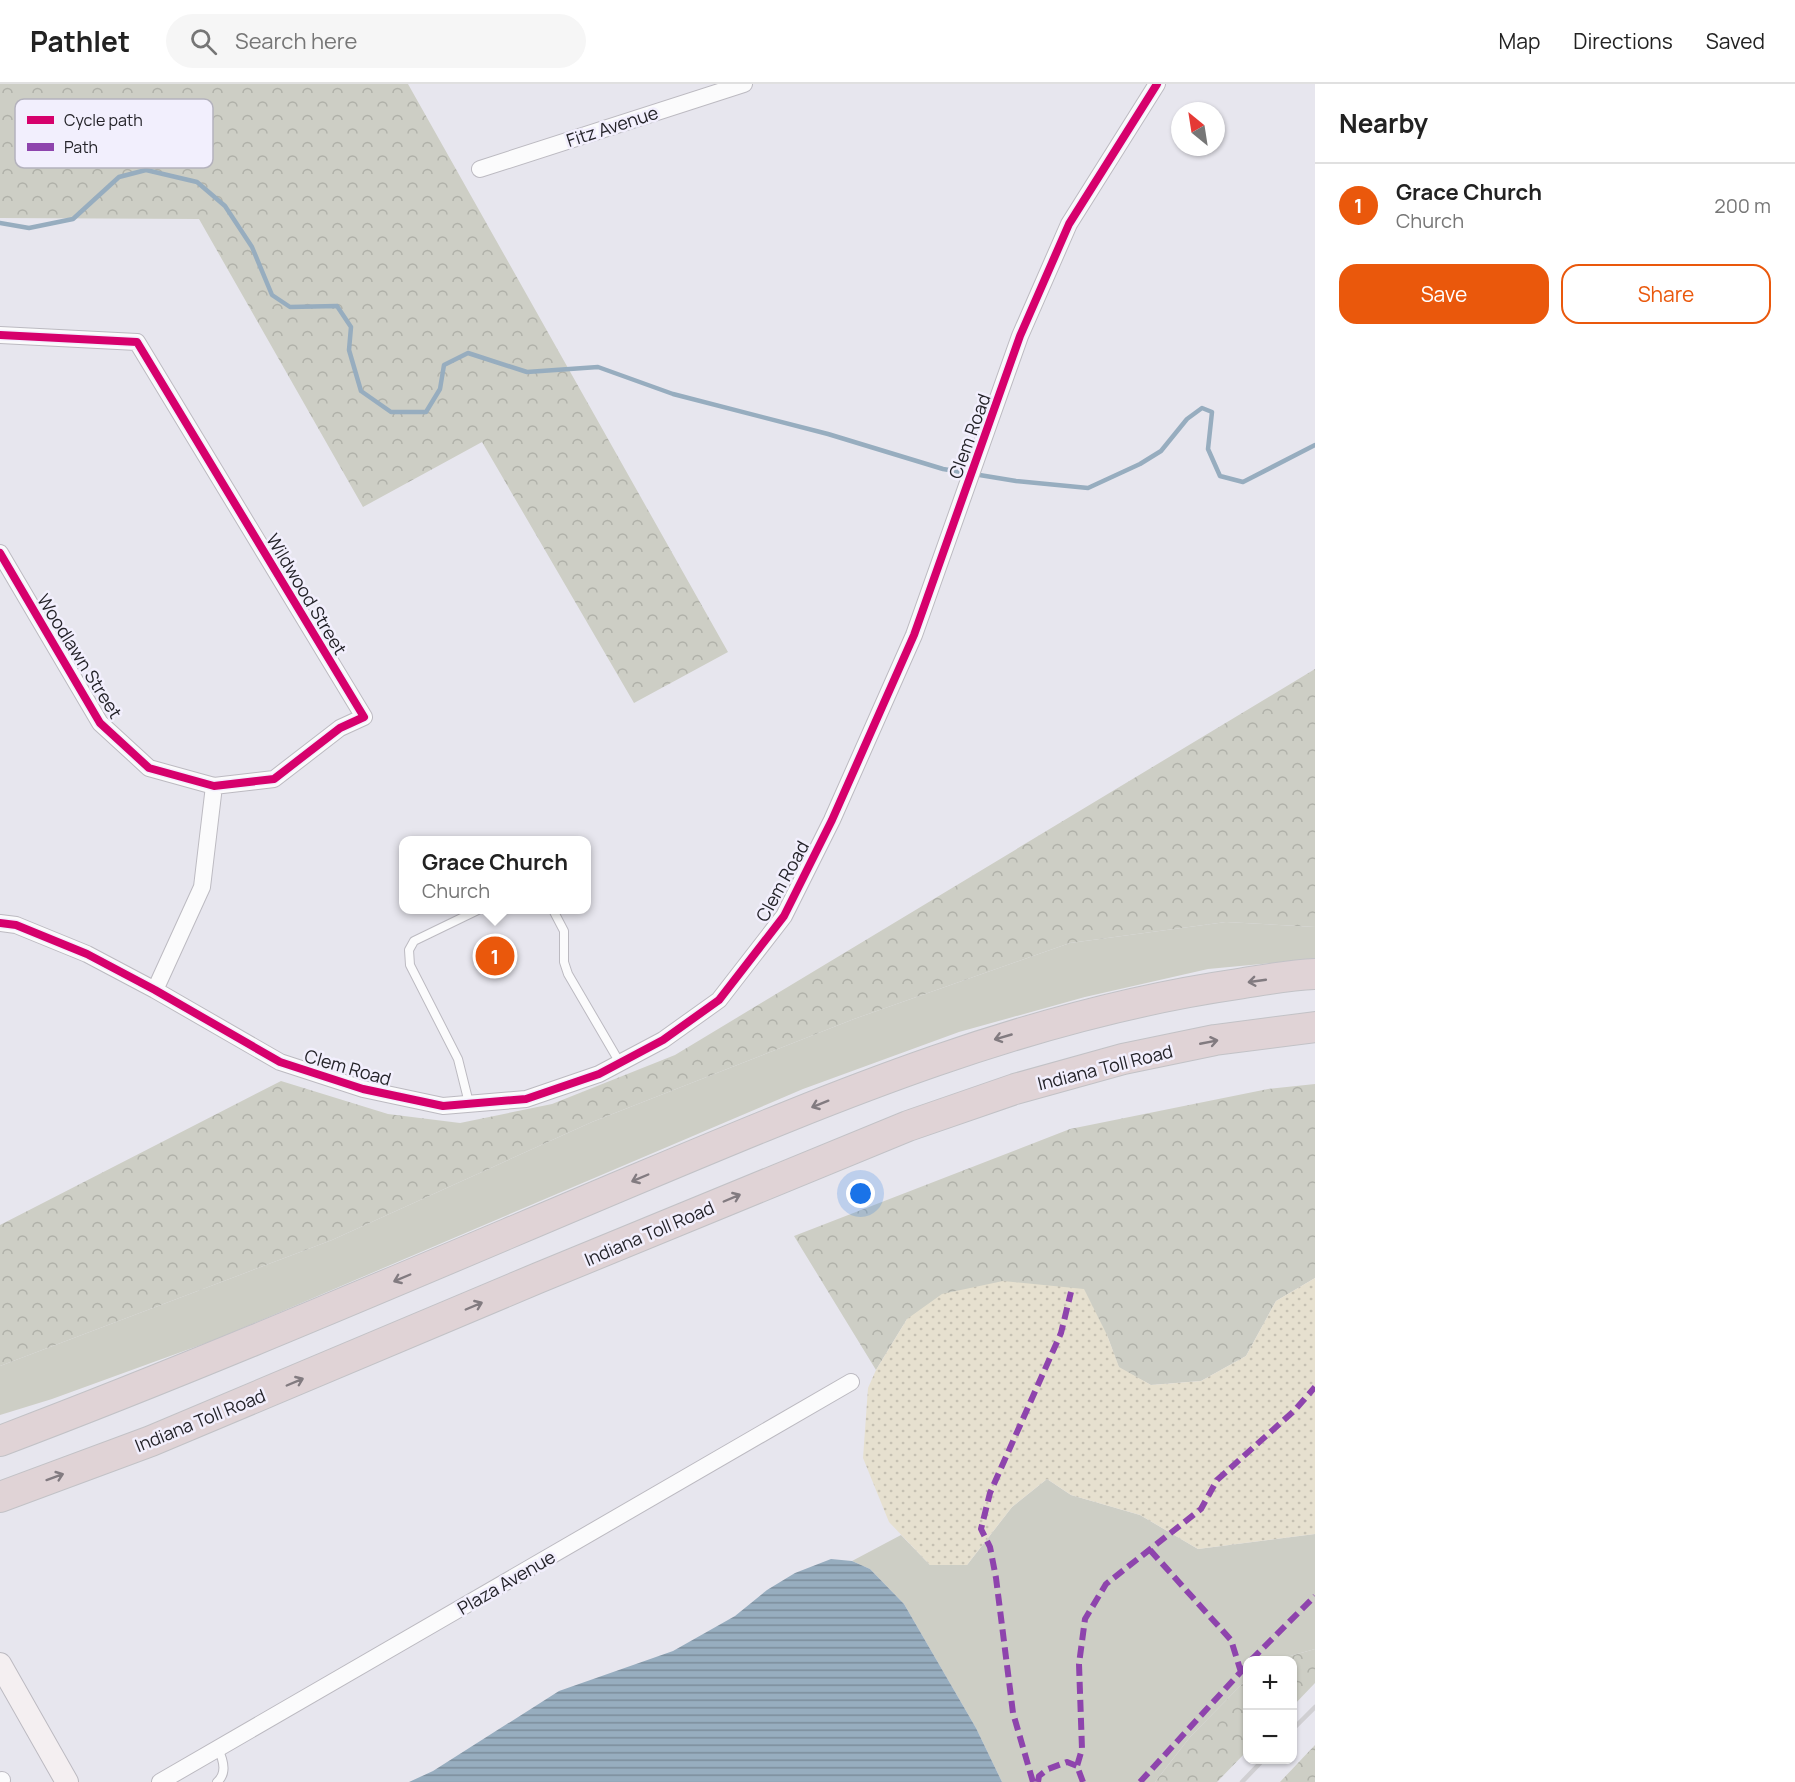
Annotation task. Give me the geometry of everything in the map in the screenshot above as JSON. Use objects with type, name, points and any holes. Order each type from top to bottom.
[{"type":"highway","points":[[0,1441],[129,1393],[748,1133],[885,1078],[993,1040],[1105,1008],[1194,990],[1315,974]]},
{"type":"highway","name":"Indiana Toll Road","points":[[0,1497],[151,1441],[908,1126],[1016,1089],[1123,1059],[1215,1040],[1315,1027]]},
{"type":"street","name":"Fitz Avenue","points":[[480,169],[744,84]]},
{"type":"street","name":"Clem Road","points":[[0,923],[16,925],[87,954],[280,1062],[363,1089],[443,1106],[526,1099],[599,1074],[663,1040],[719,1000],[784,916],[832,820],[914,635],[1020,336],[1069,224],[1157,84]]},
{"type":"street","name":"Wildwood Street","points":[[0,335],[137,342],[364,717],[340,728],[274,779],[214,786]]},
{"type":"street","name":"Woodlawn Street","points":[[0,553],[100,723],[149,768],[214,786]]},
{"type":"street","points":[[155,990],[202,888],[214,786]]},
{"type":"street","name":"Plaza Avenue","points":[[160,1782],[851,1382]]},
{"type":"street","points":[[0,1664],[67,1782]]},
{"type":"lane","points":[[468,914],[414,941],[408,950],[410,965],[458,1059],[469,1103]]},
{"type":"lane","points":[[556,914],[564,931],[564,962],[568,974],[620,1063]]},
{"type":"lane","points":[[217,1782],[221,1779],[224,1769],[223,1759],[218,1749]]},
{"type":"green space","points":[[0,84],[408,84],[728,652],[634,703],[482,442],[363,507],[199,219],[0,218]]},
{"type":"green space","points":[[1315,669],[1315,927],[1226,922],[1070,943],[854,1019],[592,1122],[332,1240],[0,1366],[0,1225],[281,1081],[388,1114],[460,1123],[552,1104],[675,1055]]},
{"type":"green space","points":[[1226,922],[1315,927],[1315,959],[1208,969],[1085,997],[959,1032],[803,1089],[217,1339],[52,1399],[0,1415],[0,1366],[332,1240],[592,1122],[854,1019],[1070,943]]},
{"type":"green space","points":[[1315,1084],[1315,1278],[1276,1301],[1246,1356],[1201,1381],[1151,1385],[1119,1368],[1107,1335],[907,1319],[876,1370],[794,1236],[1070,1129],[1268,1089]]},
{"type":"green space","points":[[1047,1479],[1071,1495],[1140,1515],[1198,1549],[1315,1534],[1315,1649],[1290,1656],[1243,1656],[1243,1683],[1190,1737],[1155,1782],[1002,1782],[976,1728],[904,1604],[870,1569],[852,1561],[901,1535],[930,1565],[967,1565],[1012,1507]]},
{"type":"green space","points":[[1315,1649],[1315,1683],[1297,1702],[1297,1656],[1290,1656]]},
{"type":"green space","points":[[1243,1683],[1243,1755],[1217,1782],[1155,1782],[1190,1737]]},
{"type":"green space","points":[[1315,1745],[1315,1782],[1280,1782]]},
{"type":"sand","points":[[1315,1278],[1315,1534],[1198,1549],[1140,1515],[1071,1495],[1047,1479],[1012,1507],[967,1565],[930,1565],[889,1522],[863,1458],[868,1388],[876,1370],[907,1319],[942,1294],[1003,1281],[1084,1289],[1107,1335],[1119,1367],[1151,1385],[1201,1381],[1246,1356],[1276,1301]]},
{"type":"water","points":[[831,1559],[852,1561],[870,1569],[904,1604],[976,1728],[1002,1782],[409,1782],[433,1771],[559,1691],[673,1651],[735,1616],[767,1590],[795,1573]]},
{"type":"waterway","points":[[0,223],[29,228],[73,219],[119,177],[146,170],[197,182],[225,206],[252,247],[272,295],[290,307],[337,306],[351,327],[349,350],[361,391],[391,412],[426,412],[440,389],[444,365],[468,353],[527,372],[598,367],[673,394],[828,434],[943,469],[1016,481],[1088,488],[1140,464],[1161,451],[1187,419],[1202,408],[1212,412],[1208,449],[1220,476],[1243,482],[1315,445]]},
{"type":"railway","points":[[1297,1725],[1315,1707]]},
{"type":"railway","points":[[1242,1782],[1259,1764]]},
{"type":"marked path","points":[[1033,1782],[1013,1713],[996,1578],[990,1547],[981,1529],[990,1493],[1061,1333],[1071,1292]]},
{"type":"marked path","points":[[1083,1782],[1077,1766],[1082,1749],[1079,1664],[1085,1619],[1106,1584],[1201,1509],[1217,1480],[1294,1411],[1315,1387]]},
{"type":"marked path","points":[[1150,1550],[1231,1640],[1241,1672]]},
{"type":"marked path","points":[[1255,1656],[1315,1596]]},
{"type":"marked path","points":[[1140,1782],[1243,1669]]},
{"type":"marked path","points":[[1038,1782],[1039,1776],[1048,1769],[1067,1762],[1077,1766]]},
{"type":"cycle path","points":[[0,923],[16,925],[87,954],[280,1062],[363,1089],[443,1106],[526,1099],[599,1074],[663,1040],[719,1000],[784,916],[832,820],[914,635],[1020,336],[1069,224],[1157,84]]},
{"type":"cycle path","points":[[0,335],[137,342],[364,717],[340,728],[274,779],[214,786],[149,768],[100,723],[0,553]]},
{"type":"place","name":"Grace Church","points":[[495,956]]}]
